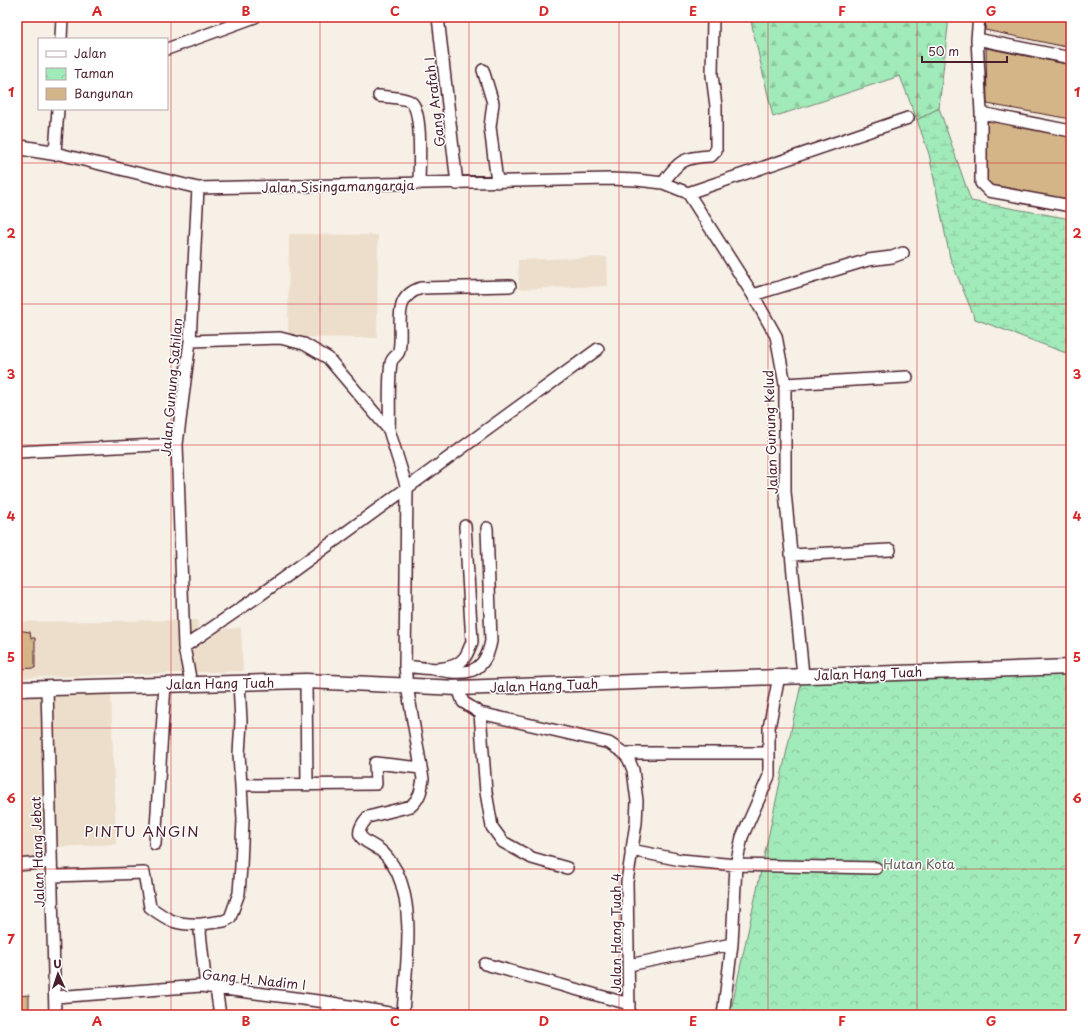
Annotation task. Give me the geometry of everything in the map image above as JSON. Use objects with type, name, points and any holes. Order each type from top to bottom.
[{"type":"main road","name":"Jalan Sisingamangaraja","points":[[17,147],[54,154]]},
{"type":"main road","name":"Jalan Hang Tuah","points":[[17,689],[306,681],[458,688],[1071,667]]},
{"type":"street","points":[[61,38],[62,17]]},
{"type":"street","points":[[168,49],[255,17]]},
{"type":"street","name":"Gang Arafah I","points":[[438,17],[457,184]]},
{"type":"street","points":[[713,17],[712,75],[716,106],[716,151],[711,156],[692,157],[683,161],[672,170],[663,183],[688,193],[908,118]]},
{"type":"street","points":[[979,17],[977,40],[982,113],[981,183],[989,191],[1071,206]]},
{"type":"street","points":[[977,40],[1071,58]]},
{"type":"street","points":[[483,70],[493,102],[490,127],[497,182]]},
{"type":"street","points":[[379,96],[407,100],[412,103],[417,112],[420,147],[418,184]]},
{"type":"street","points":[[54,154],[58,110]]},
{"type":"street","points":[[982,113],[1071,131]]},
{"type":"street","name":"Jalan Sisingamangaraja","points":[[54,154],[198,188],[457,184],[610,179],[663,183]]},
{"type":"street","name":"Jalan Gunung Sahilan","points":[[191,683],[184,647],[177,444],[190,341],[198,188]]},
{"type":"street","name":"Jalan Gunung Kelud","points":[[688,193],[753,295],[776,336],[785,384],[786,492],[803,675]]},
{"type":"street","points":[[753,295],[868,260],[892,257],[903,253]]},
{"type":"street","points":[[402,1015],[408,924],[406,906],[397,872],[391,862],[380,850],[364,842],[360,835],[361,827],[368,817],[411,806],[417,801],[421,794],[423,779],[405,666],[407,488],[389,430],[391,362],[399,351],[401,308],[404,297],[411,291],[421,288],[510,286]]},
{"type":"street","points":[[190,341],[280,338],[304,344],[328,358],[389,430]]},
{"type":"street","points":[[184,647],[260,595],[598,349]]},
{"type":"street","points":[[785,384],[907,377]]},
{"type":"street","points":[[17,452],[177,444]]},
{"type":"street","points":[[428,668],[450,667],[465,657],[472,642],[464,526]]},
{"type":"street","points":[[405,666],[467,673],[478,668],[488,656],[491,641],[487,528]]},
{"type":"street","points":[[791,556],[890,550]]},
{"type":"street","points":[[724,1015],[732,944],[736,865],[742,837],[769,776],[768,728],[779,676]]},
{"type":"street","points":[[306,681],[307,785]]},
{"type":"street","points":[[53,876],[144,873],[150,907],[162,916],[183,925],[224,921],[230,918],[239,893],[243,819],[239,682]]},
{"type":"street","points":[[155,844],[165,684]]},
{"type":"street","name":"Jalan Hang Jebat","points":[[47,688],[56,1015]]},
{"type":"street","points":[[458,688],[463,702],[480,713],[609,743],[624,753],[769,753]]},
{"type":"street","points":[[480,713],[486,792],[492,827],[503,842],[526,854],[567,868]]},
{"type":"street","name":"Jalan Hang Tuah 4","points":[[624,753],[633,770],[637,801],[636,823],[627,882],[629,1009]]},
{"type":"street","points":[[241,785],[376,784],[375,763],[421,768]]},
{"type":"street","points":[[631,850],[681,860],[736,865],[876,868]]},
{"type":"street","points":[[17,865],[51,862]]},
{"type":"street","points":[[202,924],[202,952],[220,1015]]},
{"type":"street","points":[[629,965],[732,944]]},
{"type":"street","points":[[485,964],[629,1009]]},
{"type":"street","name":"Gang H. Nadim I","points":[[55,997],[211,987],[326,1002],[402,1015]]},
{"type":"street","points":[[326,1002],[328,1015]]},
{"type":"shaded area","points":[[289,234],[378,235],[377,338],[288,337]]},
{"type":"shaded area","points":[[607,257],[608,286],[519,289],[518,260]]},
{"type":"shaded area","points":[[198,620],[197,647],[224,629],[241,628],[243,671],[17,678],[17,622]]},
{"type":"shaded area","points":[[111,692],[116,844],[57,847],[43,858],[17,859],[17,695]]},
{"type":"green space","points":[[750,17],[949,17],[939,108],[917,120],[900,76],[773,117]]},
{"type":"green space","points":[[939,108],[971,201],[1071,219],[1071,352],[1066,353],[975,319],[950,258],[929,154],[917,120]]},
{"type":"green space","name":"Hutan Kota","points":[[1071,671],[1071,1015],[730,1015],[803,675]]},
{"type":"building","points":[[986,17],[1071,17],[1071,48],[985,30]]},
{"type":"building","points":[[986,48],[1071,65],[1071,119],[987,104]]},
{"type":"building","points":[[985,117],[1071,135],[1071,200],[987,185]]},
{"type":"building","points":[[17,630],[30,632],[31,638],[35,638],[35,668],[17,669]]},
{"type":"building","points":[[29,995],[29,1015],[17,1015],[17,996]]},
{"type":"district","name":"PINTU ANGIN","points":[[142,830]]}]
